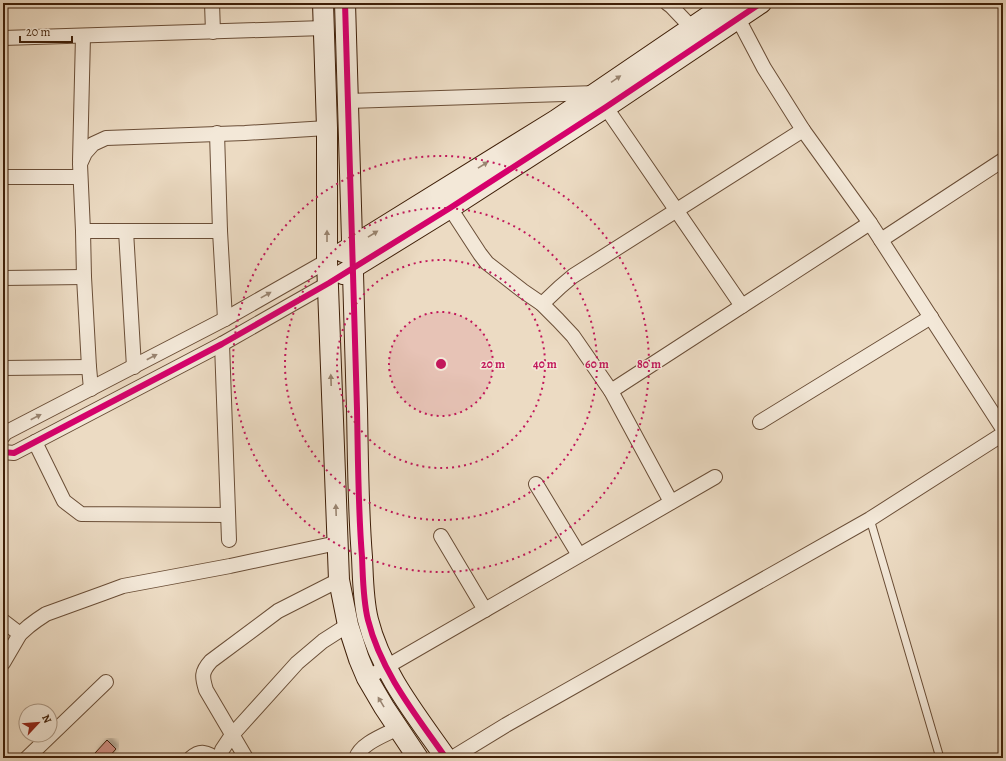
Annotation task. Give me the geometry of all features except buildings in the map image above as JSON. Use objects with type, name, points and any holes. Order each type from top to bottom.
[{"type":"street","points":[[212,3],[213,32]]},
{"type":"street","points":[[323,3],[327,128],[327,261],[329,282],[331,380],[339,580],[348,625],[367,678],[384,707],[418,758]]},
{"type":"street","points":[[345,3],[360,534],[364,590],[368,619],[386,668],[446,758]]},
{"type":"street","points":[[666,3],[671,6],[692,28]]},
{"type":"street","points":[[3,436],[5,433],[225,319],[353,246],[556,120],[601,100],[692,28],[732,8],[761,3]]},
{"type":"street","points":[[3,452],[14,453],[222,344],[329,282],[450,208],[732,8]]},
{"type":"street","points":[[732,8],[764,68],[803,130],[870,223],[1003,429]]},
{"type":"street","points":[[3,38],[324,28]]},
{"type":"street","points":[[83,36],[80,170],[84,277],[91,389]]},
{"type":"street","points":[[348,101],[601,100]]},
{"type":"street","points":[[601,100],[742,306]]},
{"type":"street","points":[[80,170],[85,153],[93,144],[106,138],[327,128]]},
{"type":"street","points":[[542,304],[573,276],[803,130]]},
{"type":"street","points":[[217,134],[225,319]]},
{"type":"street","points":[[881,240],[1003,160]]},
{"type":"street","points":[[3,177],[80,170]]},
{"type":"street","points":[[450,208],[487,263],[542,304],[572,336],[611,391],[671,502]]},
{"type":"street","points":[[611,391],[870,223]]},
{"type":"street","points":[[83,231],[220,231]]},
{"type":"street","points":[[126,231],[134,367]]},
{"type":"street","points":[[3,278],[84,277]]},
{"type":"street","points":[[760,422],[931,317]]},
{"type":"street","points":[[222,344],[229,540]]},
{"type":"street","points":[[3,368],[89,366]]},
{"type":"street","points":[[452,758],[506,725],[870,519],[1003,434]]},
{"type":"street","points":[[35,442],[64,501],[81,514],[228,515]]},
{"type":"street","points":[[367,678],[715,477]]},
{"type":"street","points":[[536,484],[579,555]]},
{"type":"street","points":[[441,536],[486,610]]},
{"type":"street","points":[[3,663],[20,634],[46,614],[123,586],[230,566],[338,543]]},
{"type":"street","points":[[246,758],[206,690],[203,682],[203,673],[205,668],[211,661],[278,611],[339,580]]},
{"type":"street","points":[[3,621],[20,634]]},
{"type":"street","points":[[221,758],[222,750],[232,735],[297,663],[323,641],[348,625]]},
{"type":"street","points":[[27,758],[106,682]]},
{"type":"street","points":[[356,758],[359,752],[369,743],[398,728]]},
{"type":"street","points":[[191,758],[197,753],[202,752],[216,758]]},
{"type":"lane","points":[[870,519],[940,758]]},
{"type":"cycle path","points":[[345,3],[359,502],[365,605],[374,639],[390,675],[446,758]]},
{"type":"cycle path","points":[[3,452],[14,453],[222,344],[329,283],[450,208],[606,107],[761,3]]}]
